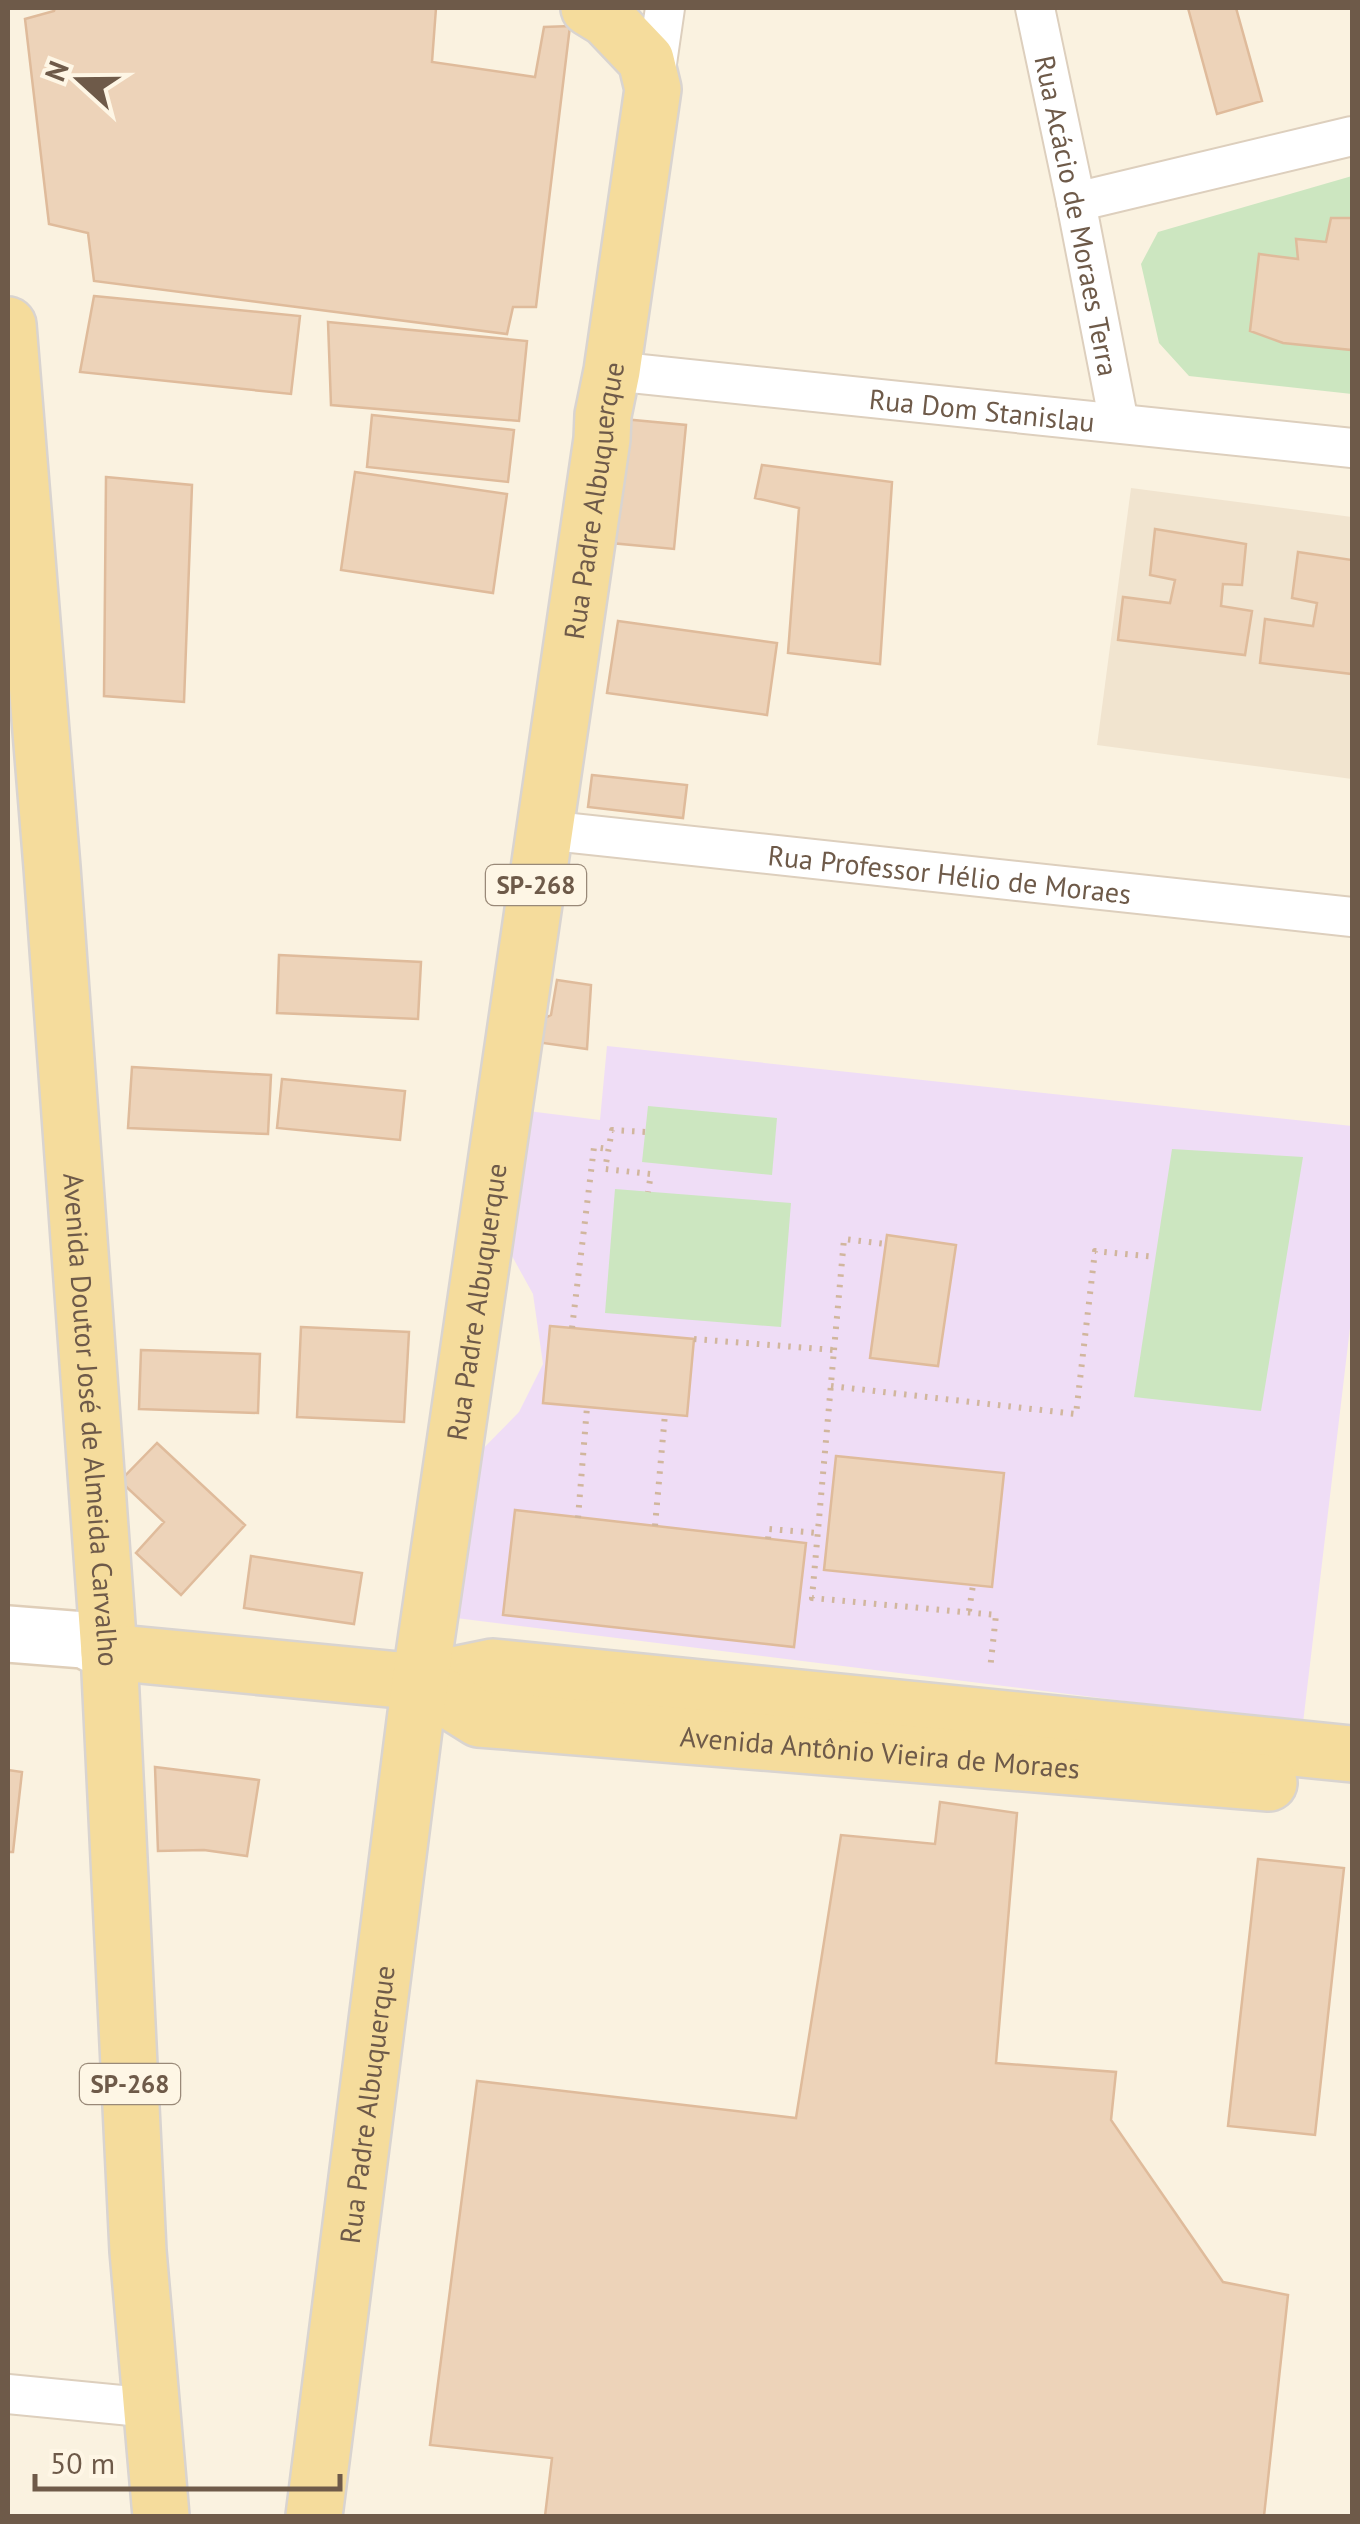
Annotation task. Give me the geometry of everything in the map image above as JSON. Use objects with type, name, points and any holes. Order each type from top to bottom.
[{"type":"main road","points":[[590,8],[607,18],[646,60],[653,89]]},
{"type":"main road","name":"Rua Padre Albuquerque","points":[[314,2516],[420,1682],[653,89]]},
{"type":"main road","name":"Avenida Doutor José de Almeida Carvalho","points":[[8,326],[109,1652],[138,2252],[161,2516]]},
{"type":"main road","points":[[8,1634],[84,1640],[109,1652]]},
{"type":"main road","name":"Avenida Antônio Vieira de Moraes","points":[[8,1665],[72,1662],[109,1652],[420,1682],[479,1719],[1352,1754]]},
{"type":"main road","name":"Avenida Antônio Vieira de Moraes","points":[[982,1739],[1214,1778],[1352,1792]]},
{"type":"street","name":"Rua Padre Albuquerque","points":[[653,89],[664,8]]},
{"type":"street","name":"Rua Acácio de Moraes Terra","points":[[1034,8],[1119,424]]},
{"type":"street","points":[[1076,202],[1352,136]]},
{"type":"street","name":"Rua Dom Stanislau","points":[[612,371],[1352,448]]},
{"type":"street","name":"Rua Professor Hélio de Moraes","points":[[544,830],[1352,917]]},
{"type":"street","points":[[8,2394],[152,2408]]},
{"type":"path","points":[[645,1132],[612,1130],[604,1169],[650,1174],[648,1192]]},
{"type":"path","points":[[572,1328],[594,1147],[608,1149]]},
{"type":"path","points":[[886,1244],[844,1239],[812,1598],[996,1615],[982,1739]]},
{"type":"path","points":[[831,1386],[1076,1414],[1095,1251],[1156,1258]]},
{"type":"path","points":[[694,1338],[834,1350]]},
{"type":"path","points":[[578,1518],[586,1407]]},
{"type":"path","points":[[655,1526],[665,1414]]},
{"type":"path","points":[[768,1538],[769,1529],[818,1533]]},
{"type":"path","points":[[970,1611],[973,1585]]},
{"type":"shaded area","points":[[1131,488],[1352,517],[1352,779],[1097,745]]},
{"type":"shaded area","points":[[607,1046],[1352,1126],[1352,1311],[1303,1723],[456,1618],[467,1465],[519,1412],[543,1364],[533,1294],[502,1238],[520,1110],[600,1120]]},
{"type":"green space","points":[[1352,176],[1352,394],[1189,376],[1159,343],[1141,264],[1158,232]]},
{"type":"green space","points":[[648,1106],[777,1118],[772,1175],[642,1162]]},
{"type":"green space","points":[[1172,1149],[1303,1157],[1261,1411],[1134,1397]]},
{"type":"green space","points":[[615,1189],[791,1203],[781,1327],[605,1313]]},
{"type":"building","points":[[55,8],[436,8],[432,62],[535,77],[544,27],[570,26],[536,307],[513,307],[507,334],[94,281],[88,233],[49,224],[25,19]]},
{"type":"building","points":[[1188,8],[1236,8],[1262,101],[1217,114]]},
{"type":"building","points":[[1331,218],[1352,218],[1352,350],[1283,343],[1250,331],[1259,254],[1298,259],[1296,239],[1326,242]]},
{"type":"building","points":[[94,296],[300,316],[291,394],[80,372]]},
{"type":"building","points":[[328,322],[527,341],[519,421],[331,405]]},
{"type":"building","points":[[372,415],[514,430],[508,482],[367,467]]},
{"type":"building","points":[[623,419],[686,425],[674,549],[611,543]]},
{"type":"building","points":[[762,465],[892,482],[880,664],[788,653],[799,508],[755,498]]},
{"type":"building","points":[[355,472],[507,494],[493,593],[341,570]]},
{"type":"building","points":[[106,477],[192,485],[184,702],[104,696]]},
{"type":"building","points":[[1155,529],[1246,544],[1242,585],[1223,584],[1221,606],[1252,611],[1245,655],[1118,640],[1123,597],[1170,603],[1175,580],[1150,575]]},
{"type":"building","points":[[1298,552],[1352,560],[1352,674],[1260,663],[1265,619],[1313,626],[1317,603],[1292,598]]},
{"type":"building","points":[[618,621],[777,643],[767,715],[607,693]]},
{"type":"building","points":[[592,775],[687,785],[683,818],[588,807]]},
{"type":"building","points":[[279,955],[421,962],[418,1019],[277,1013]]},
{"type":"building","points":[[557,980],[591,985],[587,1049],[543,1043],[541,1020],[551,1015]]},
{"type":"building","points":[[132,1067],[271,1075],[268,1134],[128,1128]]},
{"type":"building","points":[[282,1079],[405,1091],[400,1140],[277,1128]]},
{"type":"building","points":[[887,1235],[956,1245],[938,1366],[870,1358]]},
{"type":"building","points":[[550,1326],[694,1339],[687,1416],[543,1403]]},
{"type":"building","points":[[301,1327],[409,1332],[404,1422],[297,1417]]},
{"type":"building","points":[[141,1350],[260,1354],[258,1413],[139,1409]]},
{"type":"building","points":[[157,1443],[245,1525],[181,1595],[136,1553],[164,1522],[120,1481]]},
{"type":"building","points":[[836,1456],[1004,1473],[992,1587],[824,1570]]},
{"type":"building","points":[[515,1510],[806,1543],[794,1647],[503,1615]]},
{"type":"building","points":[[251,1556],[362,1573],[354,1624],[244,1608]]},
{"type":"building","points":[[155,1767],[259,1780],[247,1856],[204,1850],[158,1851]]},
{"type":"building","points":[[8,1770],[22,1772],[13,1852],[8,1852]]},
{"type":"building","points":[[940,1802],[1017,1813],[996,2063],[1116,2072],[1111,2120],[1223,2282],[1288,2295],[1264,2516],[545,2516],[552,2458],[430,2445],[477,2081],[796,2118],[841,1835],[935,1844]]},
{"type":"building","points":[[1258,1859],[1344,1868],[1315,2135],[1228,2126]]}]
